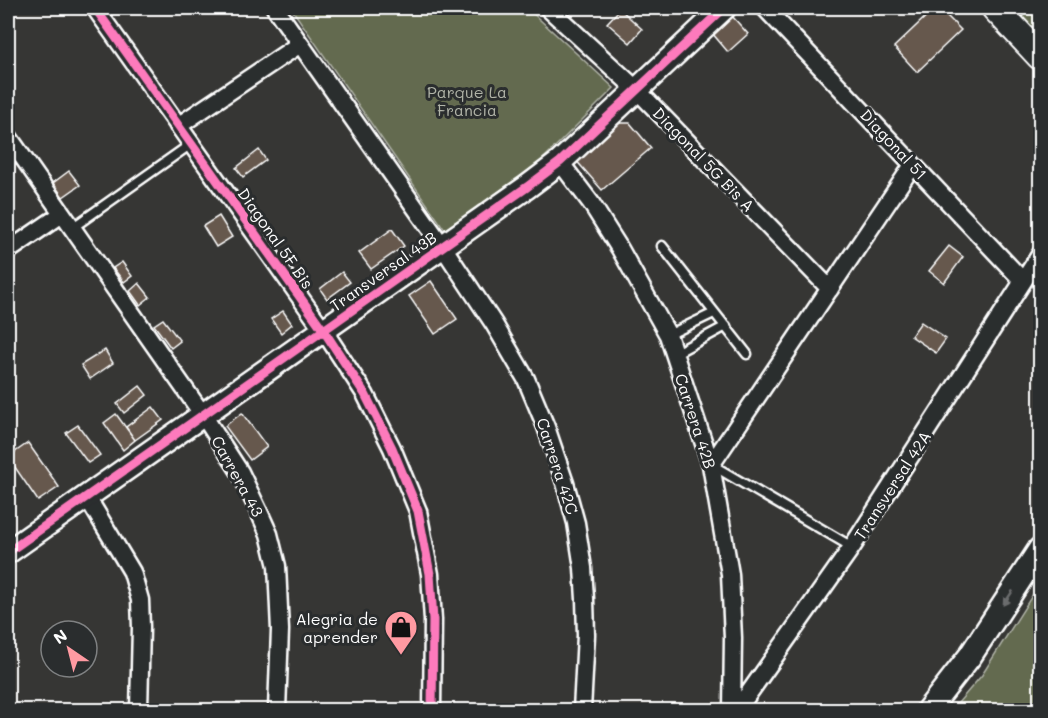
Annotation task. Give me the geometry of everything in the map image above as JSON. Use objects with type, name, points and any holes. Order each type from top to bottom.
[{"type":"main road","points":[[995,8],[1041,56]]},
{"type":"street","name":"Diagonal 5F Bis","points":[[95,8],[324,331],[365,394],[392,448],[418,511],[429,574],[432,609],[432,711]]},
{"type":"street","name":"Carrera 42C","points":[[275,8],[444,247],[494,324],[526,379],[546,427],[576,524],[585,599],[586,635],[582,711]]},
{"type":"street","name":"Diagonal 5G Bis A","points":[[548,8],[637,90],[830,289]]},
{"type":"street","name":"Transversal 43B","points":[[8,552],[444,247],[560,162],[724,8]]},
{"type":"street","name":"Diagonal 51","points":[[765,8],[1023,281]]},
{"type":"street","points":[[178,126],[300,44]]},
{"type":"street","name":"Carrera 43","points":[[8,136],[203,416],[240,472],[265,524],[277,566],[280,630],[277,711]]},
{"type":"street","name":"Carrera 42B","points":[[560,162],[591,203],[668,335],[711,465],[730,574],[733,638],[732,711]]},
{"type":"street","points":[[711,465],[913,165]]},
{"type":"street","points":[[8,251],[62,214]]},
{"type":"street","name":"Transversal 42A","points":[[737,711],[852,547],[1041,255]]},
{"type":"street","points":[[87,497],[132,572],[140,600],[138,711]]},
{"type":"street","points":[[928,711],[969,656],[1041,549]]},
{"type":"lane","points":[[72,228],[191,144]]},
{"type":"lane","points":[[662,246],[747,354]]},
{"type":"lane","points":[[668,335],[714,312]]},
{"type":"lane","points":[[674,354],[726,326]]},
{"type":"lane","points":[[711,465],[852,547]]},
{"type":"green space","name":"Parque La Francia","points":[[291,8],[527,8],[614,88],[540,162],[445,230]]},
{"type":"green space","points":[[1009,8],[1040,8],[1040,40]]},
{"type":"green space","points":[[1040,583],[1040,710],[952,710],[982,675]]},
{"type":"building","points":[[935,8],[939,8],[961,30],[917,72],[894,47]]},
{"type":"building","points":[[620,9],[642,29],[630,43],[607,23]]},
{"type":"building","points":[[732,16],[748,34],[728,52],[712,33]]},
{"type":"building","points":[[616,123],[630,123],[651,148],[602,190],[574,158]]},
{"type":"building","points":[[259,150],[266,160],[243,177],[236,168]]},
{"type":"building","points":[[69,171],[80,185],[63,197],[53,183]]},
{"type":"building","points":[[219,216],[232,237],[216,247],[203,226]]},
{"type":"building","points":[[392,229],[404,246],[371,269],[359,253]]},
{"type":"building","points":[[949,246],[963,257],[944,283],[929,271]]},
{"type":"building","points":[[122,262],[132,276],[124,282],[113,268]]},
{"type":"building","points":[[342,272],[350,282],[327,299],[320,289]]},
{"type":"building","points":[[431,281],[457,319],[435,334],[409,296]]},
{"type":"building","points":[[139,283],[150,297],[140,305],[130,291]]},
{"type":"building","points":[[283,311],[292,324],[281,333],[271,319]]},
{"type":"building","points":[[163,319],[180,341],[171,348],[154,325]]},
{"type":"building","points":[[921,322],[946,339],[936,353],[911,336]]},
{"type":"building","points":[[105,350],[113,363],[90,379],[81,365]]},
{"type":"building","points":[[140,386],[147,395],[124,413],[117,404]]},
{"type":"building","points":[[153,407],[163,420],[135,440],[126,427]]},
{"type":"building","points":[[242,413],[267,447],[250,460],[225,426]]},
{"type":"building","points":[[116,414],[135,440],[123,450],[104,423]]},
{"type":"building","points":[[78,425],[100,455],[88,463],[66,433]]},
{"type":"building","points":[[28,443],[59,487],[38,501],[8,457]]},
{"type":"cycle path","points":[[95,8],[324,331],[365,394],[392,448],[418,511],[430,574],[433,620],[432,710]]},
{"type":"cycle path","points":[[8,552],[560,162],[724,8]]},
{"type":"place","name":"Alegria de aprender","points":[[401,656]]}]
